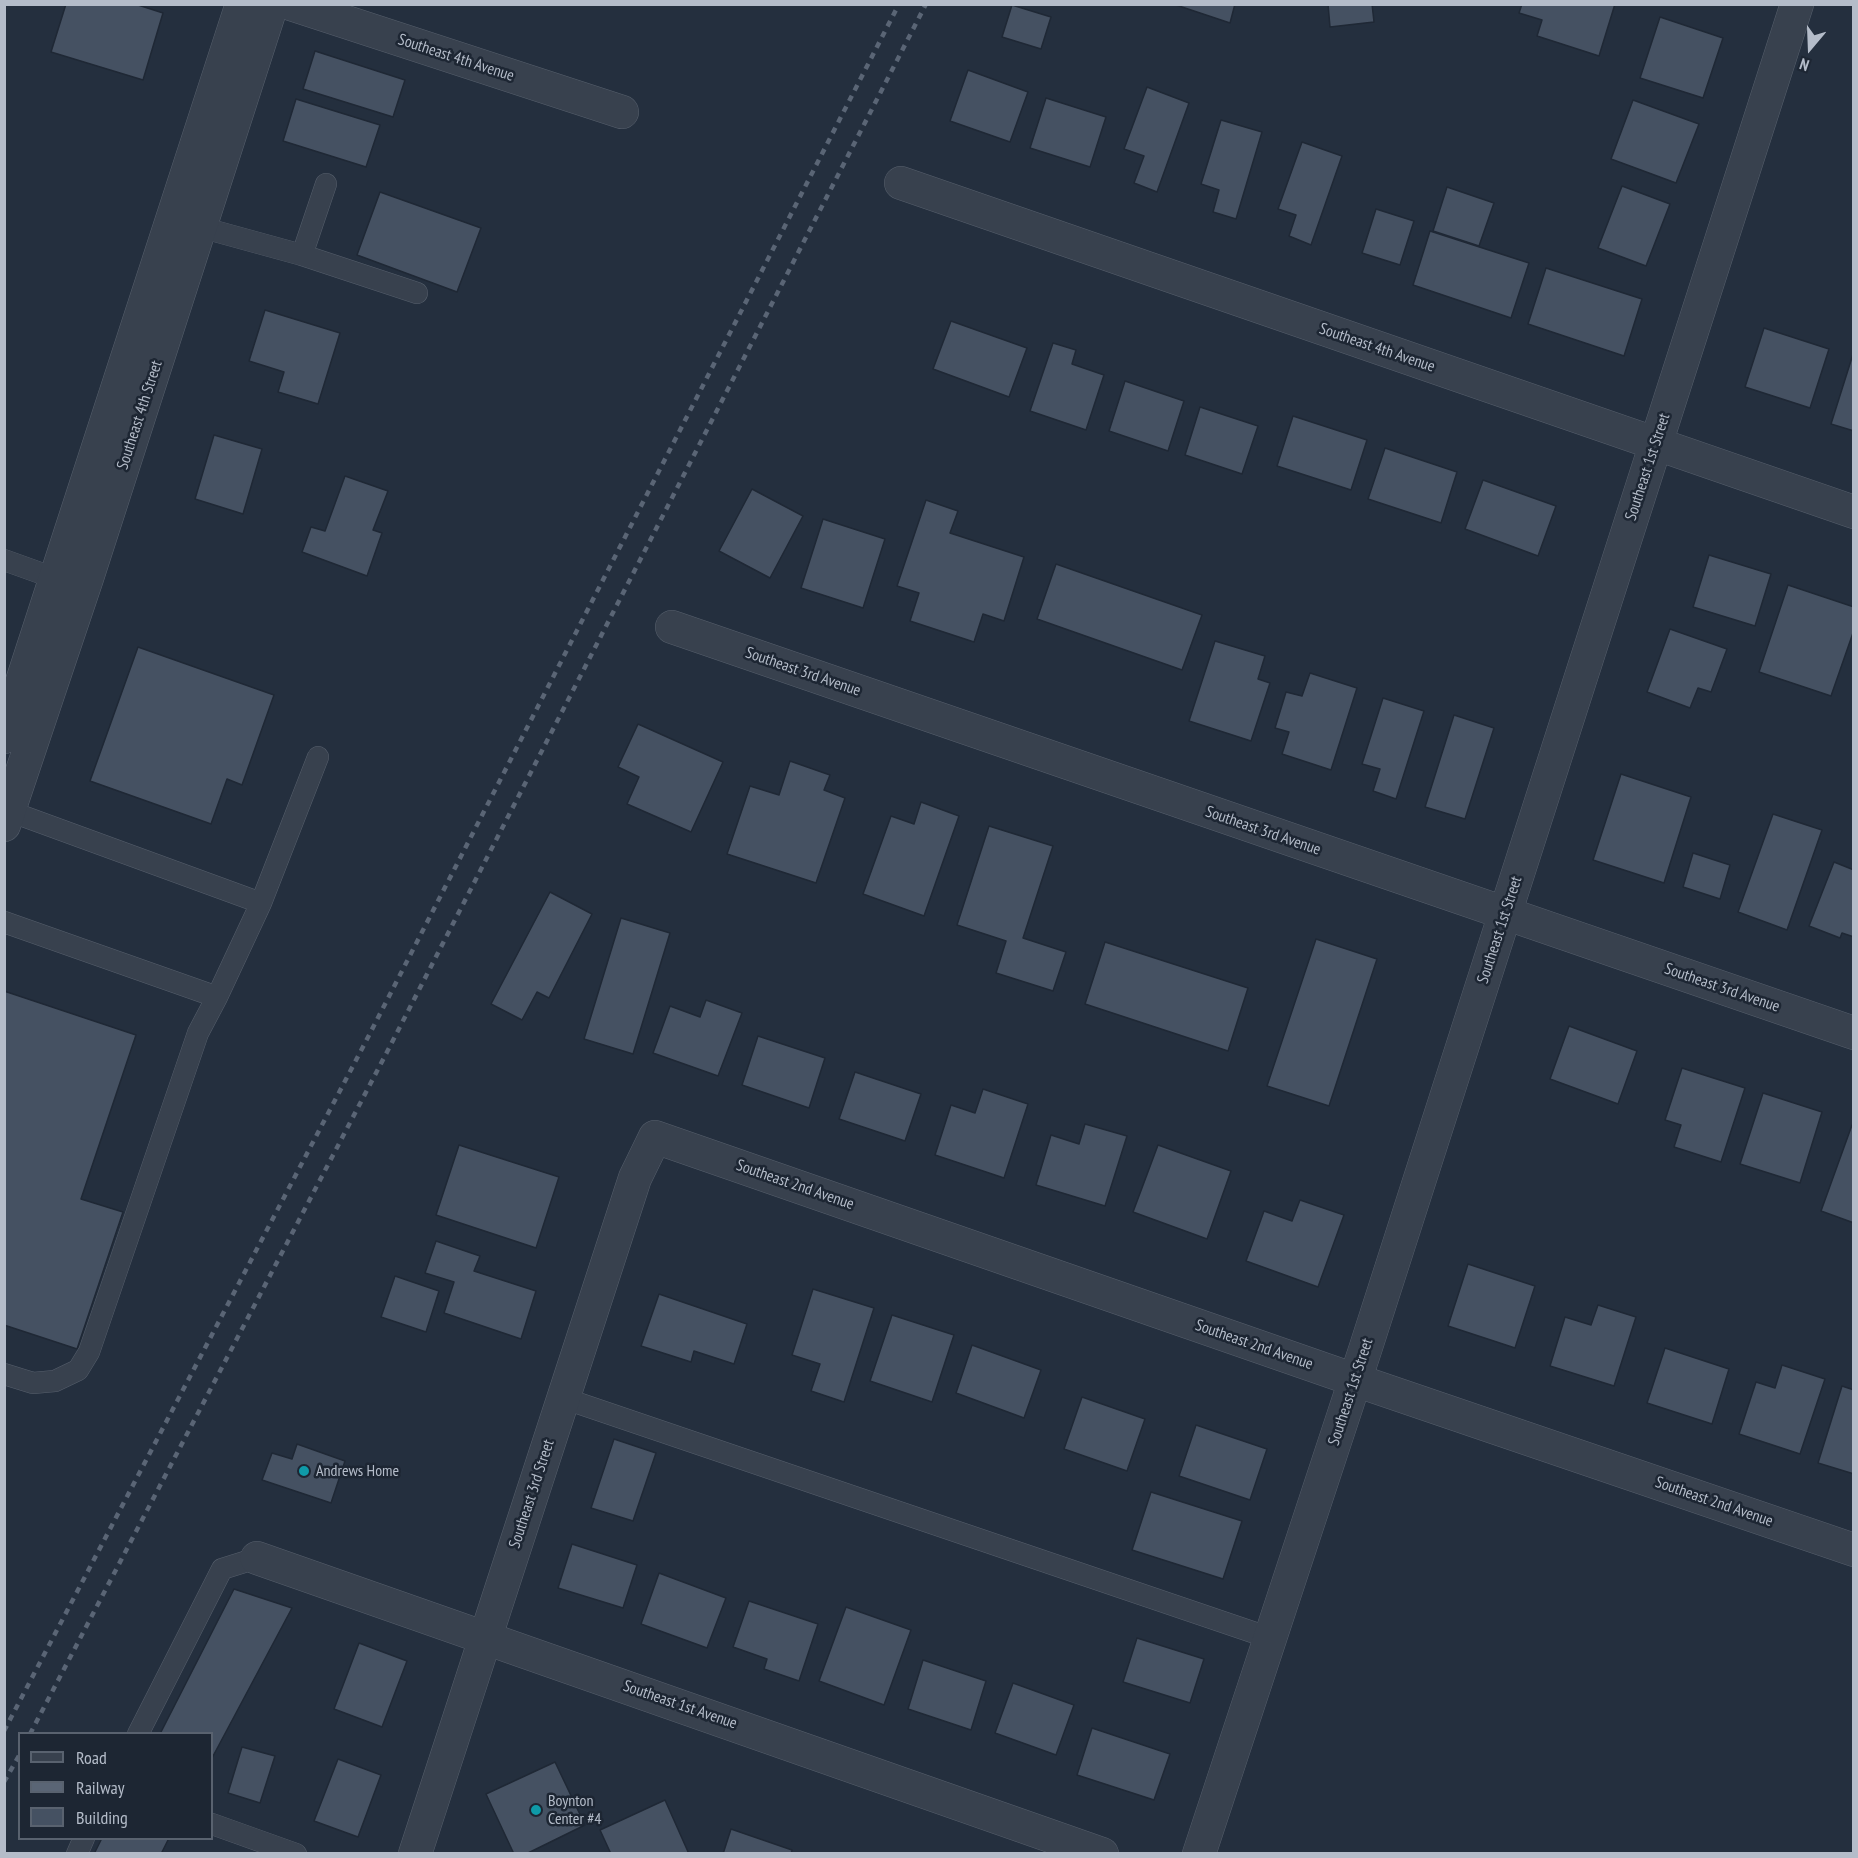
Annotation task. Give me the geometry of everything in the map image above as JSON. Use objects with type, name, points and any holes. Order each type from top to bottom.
[{"type":"street","name":"Southeast 4th Street","points":[[4,737],[242,4]]},
{"type":"street","name":"Southeast 4th Street","points":[[7,818],[84,589],[272,4]]},
{"type":"street","name":"Southeast 4th Avenue","points":[[291,4],[622,112]]},
{"type":"street","name":"Southeast 1st Street","points":[[1199,1854],[1355,1380],[1797,4]]},
{"type":"street","name":"Southeast 4th Avenue","points":[[901,183],[1854,512]]},
{"type":"street","name":"Southeast 3rd Avenue","points":[[672,627],[1854,1033]]},
{"type":"street","name":"Southeast 2nd Avenue","points":[[655,1137],[1854,1550]]},
{"type":"street","name":"Southeast 3rd Street","points":[[415,1854],[635,1178],[655,1137]]},
{"type":"street","name":"Southeast 1st Avenue","points":[[257,1558],[1102,1854]]},
{"type":"lane","points":[[302,255],[326,184]]},
{"type":"lane","points":[[200,226],[302,255],[417,293]]},
{"type":"lane","points":[[4,560],[57,579]]},
{"type":"lane","points":[[4,1374],[33,1383],[55,1381],[78,1370],[89,1352],[198,1033],[261,903],[318,757]]},
{"type":"lane","points":[[7,818],[261,903]]},
{"type":"lane","points":[[4,922],[217,997]]},
{"type":"lane","points":[[563,1398],[1270,1638]]},
{"type":"lane","points":[[139,1732],[222,1569],[257,1558]]},
{"type":"lane","points":[[213,1824],[296,1854]]},
{"type":"lane","points":[[77,1854],[84,1840]]},
{"type":"building","points":[[66,4],[135,4],[163,13],[143,80],[51,52]]},
{"type":"building","points":[[1173,4],[1235,4],[1230,23]]},
{"type":"building","points":[[1328,4],[1372,4],[1374,22],[1330,27]]},
{"type":"building","points":[[1522,4],[1615,4],[1599,56],[1537,36],[1542,20],[1519,13]]},
{"type":"building","points":[[1012,5],[1051,17],[1041,49],[1002,37]]},
{"type":"building","points":[[1660,17],[1723,38],[1703,98],[1640,78]]},
{"type":"building","points":[[315,51],[405,80],[393,117],[303,89]]},
{"type":"building","points":[[968,70],[1028,92],[1010,142],[950,121]]},
{"type":"building","points":[[1147,87],[1189,103],[1157,192],[1134,183],[1144,156],[1124,149]]},
{"type":"building","points":[[1046,98],[1106,117],[1090,167],[1030,148]]},
{"type":"building","points":[[296,99],[380,125],[366,167],[283,141]]},
{"type":"building","points":[[1633,100],[1699,124],[1676,183],[1611,159]]},
{"type":"building","points":[[1221,120],[1262,132],[1236,219],[1213,212],[1219,190],[1201,184]]},
{"type":"building","points":[[1302,142],[1342,156],[1311,245],[1289,236],[1296,215],[1278,209]]},
{"type":"building","points":[[1622,186],[1670,204],[1646,266],[1598,248]]},
{"type":"building","points":[[1447,187],[1494,203],[1479,246],[1433,231]]},
{"type":"building","points":[[380,192],[481,228],[457,292],[357,255]]},
{"type":"building","points":[[1376,209],[1414,221],[1400,265],[1362,253]]},
{"type":"building","points":[[1430,231],[1529,263],[1511,318],[1413,285]]},
{"type":"building","points":[[1546,268],[1642,299],[1624,356],[1528,324]]},
{"type":"building","points":[[265,310],[340,333],[318,404],[278,392],[284,372],[249,361]]},
{"type":"building","points":[[951,321],[1027,348],[1009,397],[933,369]]},
{"type":"building","points":[[1764,328],[1829,349],[1810,408],[1745,387]]},
{"type":"building","points":[[1053,343],[1076,350],[1072,364],[1104,375],[1086,430],[1030,411]]},
{"type":"building","points":[[1854,351],[1854,431],[1831,424]]},
{"type":"building","points":[[1125,381],[1184,401],[1168,451],[1109,431]]},
{"type":"building","points":[[1200,407],[1258,426],[1242,474],[1185,455]]},
{"type":"building","points":[[1293,416],[1367,440],[1351,490],[1277,466]]},
{"type":"building","points":[[214,435],[262,449],[243,514],[195,499]]},
{"type":"building","points":[[1385,448],[1457,472],[1441,523],[1368,499]]},
{"type":"building","points":[[345,476],[388,491],[373,530],[382,533],[367,576],[302,552],[311,527],[325,531]]},
{"type":"building","points":[[1483,480],[1556,506],[1538,556],[1465,529]]},
{"type":"building","points":[[752,489],[803,516],[770,578],[719,551]]},
{"type":"building","points":[[926,500],[958,511],[950,533],[1024,557],[1004,621],[983,614],[974,642],[910,621],[919,593],[897,586]]},
{"type":"building","points":[[823,519],[885,539],[863,608],[801,588]]},
{"type":"building","points":[[1709,555],[1771,574],[1755,626],[1693,607]]},
{"type":"building","points":[[1056,564],[1202,615],[1182,670],[1037,619]]},
{"type":"building","points":[[1788,585],[1854,607],[1854,630],[1831,696],[1759,672]]},
{"type":"building","points":[[1670,629],[1727,649],[1711,692],[1698,688],[1690,708],[1647,692]]},
{"type":"building","points":[[1215,641],[1265,656],[1258,679],[1270,683],[1251,741],[1189,721]]},
{"type":"building","points":[[138,647],[274,695],[242,785],[227,779],[211,824],[90,781]]},
{"type":"building","points":[[1310,673],[1357,688],[1331,770],[1282,754],[1289,732],[1275,728],[1286,692],[1302,696]]},
{"type":"building","points":[[1383,698],[1424,711],[1396,799],[1373,791],[1380,769],[1362,764]]},
{"type":"building","points":[[1454,715],[1494,728],[1465,819],[1425,807]]},
{"type":"building","points":[[638,724],[723,762],[691,832],[627,804],[639,777],[618,767]]},
{"type":"building","points":[[790,761],[830,775],[824,790],[845,798],[816,883],[727,854],[750,786],[779,795]]},
{"type":"building","points":[[1621,774],[1691,797],[1664,883],[1593,860]]},
{"type":"building","points":[[921,802],[959,816],[924,916],[863,894],[891,816],[914,824]]},
{"type":"building","points":[[1773,814],[1822,830],[1787,930],[1738,912]]},
{"type":"building","points":[[989,826],[1053,846],[1023,938],[1066,952],[1053,991],[996,973],[1006,941],[957,925]]},
{"type":"building","points":[[1693,853],[1730,865],[1720,899],[1683,887]]},
{"type":"building","points":[[1834,862],[1854,870],[1854,937],[1842,933],[1840,938],[1809,926]]},
{"type":"building","points":[[550,892],[592,914],[549,998],[537,992],[522,1020],[491,1004]]},
{"type":"building","points":[[621,918],[670,933],[633,1054],[584,1039]]},
{"type":"building","points":[[1316,939],[1377,959],[1329,1106],[1267,1086]]},
{"type":"building","points":[[1105,942],[1248,988],[1228,1051],[1085,1004]]},
{"type":"building","points":[[4,991],[136,1035],[81,1199],[123,1212],[77,1349],[4,1325]]},
{"type":"building","points":[[706,1000],[742,1013],[718,1076],[653,1053],[670,1006],[700,1017]]},
{"type":"building","points":[[1569,1026],[1637,1051],[1618,1104],[1550,1079]]},
{"type":"building","points":[[758,1036],[825,1058],[809,1108],[742,1085]]},
{"type":"building","points":[[1682,1068],[1745,1088],[1721,1162],[1674,1147],[1681,1125],[1665,1120]]},
{"type":"building","points":[[855,1072],[921,1094],[905,1141],[839,1119]]},
{"type":"building","points":[[983,1089],[1028,1104],[1004,1178],[935,1155],[951,1105],[975,1113]]},
{"type":"building","points":[[1763,1093],[1822,1112],[1800,1183],[1740,1164]]},
{"type":"building","points":[[1085,1124],[1127,1136],[1105,1206],[1036,1185],[1051,1135],[1079,1144]]},
{"type":"building","points":[[1852,1125],[1854,1125],[1854,1223],[1821,1211]]},
{"type":"building","points":[[459,1145],[559,1177],[536,1248],[436,1215]]},
{"type":"building","points":[[1158,1145],[1231,1171],[1207,1239],[1133,1212]]},
{"type":"building","points":[[1300,1200],[1344,1215],[1318,1287],[1246,1261],[1264,1211],[1292,1221]]},
{"type":"building","points":[[436,1241],[480,1256],[474,1271],[536,1291],[521,1339],[444,1313],[454,1282],[425,1273]]},
{"type":"building","points":[[1468,1264],[1535,1286],[1515,1348],[1448,1326]]},
{"type":"building","points":[[395,1276],[439,1291],[426,1332],[381,1317]]},
{"type":"building","points":[[813,1289],[874,1308],[844,1402],[811,1391],[820,1364],[792,1355]]},
{"type":"building","points":[[659,1294],[747,1324],[734,1364],[694,1351],[691,1362],[641,1346]]},
{"type":"building","points":[[1598,1305],[1636,1317],[1614,1386],[1550,1366],[1565,1317],[1591,1325]]},
{"type":"building","points":[[892,1315],[954,1335],[932,1402],[870,1381]]},
{"type":"building","points":[[972,1345],[1041,1370],[1024,1418],[956,1393]]},
{"type":"building","points":[[1665,1348],[1729,1369],[1712,1424],[1647,1403]]},
{"type":"building","points":[[1782,1365],[1825,1379],[1800,1454],[1739,1434],[1756,1382],[1775,1388]]},
{"type":"building","points":[[1842,1386],[1854,1390],[1854,1474],[1818,1463]]},
{"type":"building","points":[[1082,1397],[1145,1419],[1127,1471],[1064,1449]]},
{"type":"building","points":[[1196,1425],[1267,1449],[1250,1500],[1179,1476]]},
{"type":"building","points":[[614,1439],[656,1453],[633,1521],[591,1508]]},
{"type":"building","name":"Andrews Home","points":[[297,1444],[345,1461],[331,1503],[262,1480],[272,1453],[292,1459]]},
{"type":"building","points":[[1151,1492],[1242,1521],[1223,1579],[1132,1550]]},
{"type":"building","points":[[572,1544],[637,1565],[623,1608],[558,1588]]},
{"type":"building","points":[[659,1573],[726,1598],[707,1648],[641,1624]]},
{"type":"building","points":[[234,1589],[292,1608],[213,1756],[213,1732],[161,1732]]},
{"type":"building","points":[[749,1601],[818,1624],[799,1681],[764,1669],[767,1659],[733,1647]]},
{"type":"building","points":[[846,1607],[911,1630],[884,1705],[819,1681]]},
{"type":"building","points":[[1137,1638],[1204,1659],[1190,1703],[1123,1682]]},
{"type":"building","points":[[359,1643],[407,1661],[382,1727],[334,1709]]},
{"type":"building","points":[[923,1660],[986,1681],[971,1730],[908,1709]]},
{"type":"building","points":[[1013,1683],[1074,1705],[1056,1755],[995,1733]]},
{"type":"building","points":[[1092,1728],[1170,1754],[1154,1800],[1077,1775]]},
{"type":"building","points":[[242,1747],[275,1756],[260,1803],[228,1793]]},
{"type":"building","points":[[338,1759],[381,1775],[358,1837],[314,1821]]},
{"type":"building","name":"Boynton Center #4","points":[[555,1762],[585,1825],[526,1854],[514,1854],[486,1794]]},
{"type":"building","name":"Boynton Center #4","points":[[665,1800],[689,1854],[611,1854],[600,1830]]},
{"type":"building","points":[[731,1829],[792,1850],[791,1854],[723,1854]]},
{"type":"building","points":[[101,1840],[168,1840],[161,1854],[94,1854]]},
{"type":"railway","points":[[4,1731],[365,1043],[899,4]]},
{"type":"railway","points":[[31,1732],[387,1052],[926,4]]},
{"type":"railway","points":[[4,1782],[18,1758]]},
{"type":"place","name":"Andrews Home","points":[[304,1471]]},
{"type":"place","name":"Boynton Center #4","points":[[536,1810]]}]
